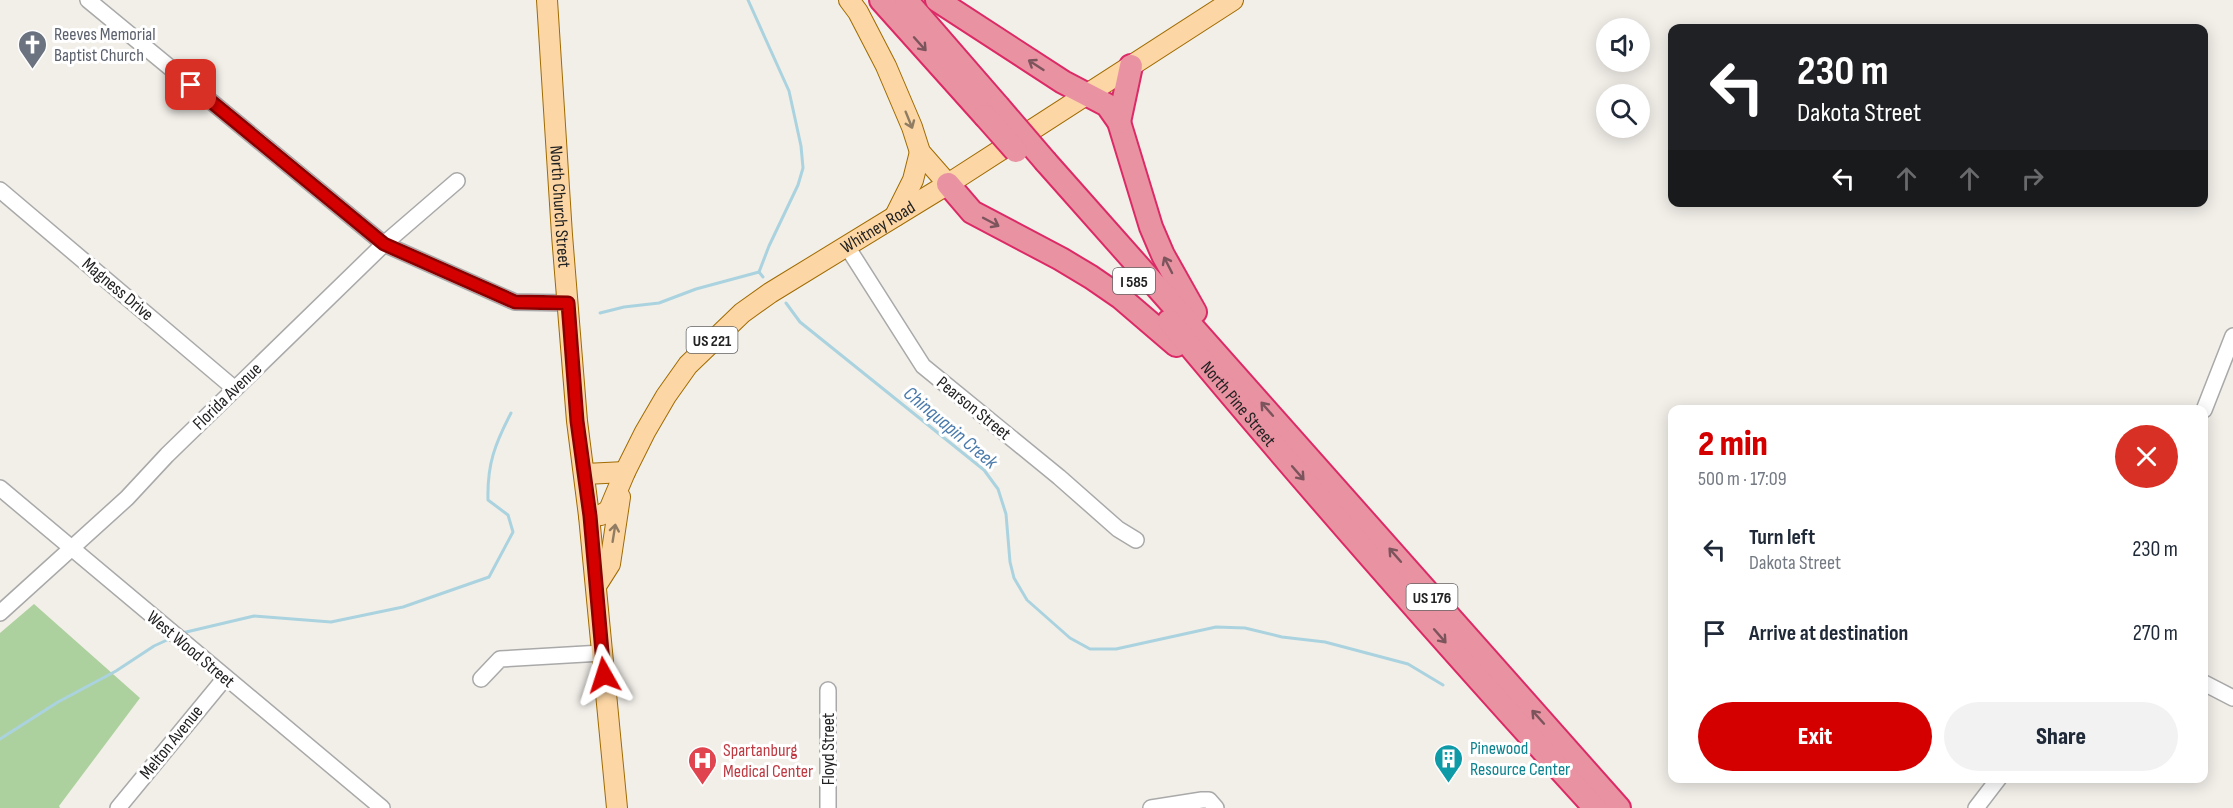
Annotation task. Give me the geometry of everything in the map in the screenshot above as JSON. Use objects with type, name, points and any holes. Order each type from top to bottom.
[{"type":"highway","name":"North Pine Street","points":[[881,0],[992,111]]},
{"type":"highway","name":"North Pine Street","points":[[906,0],[992,111],[1159,309],[1239,391],[1619,808]]},
{"type":"highway","points":[[937,0],[1063,82],[1107,105],[1119,122],[1151,227],[1163,255],[1239,391]]},
{"type":"highway","points":[[1119,122],[1131,66]]},
{"type":"highway","points":[[948,184],[972,212],[1061,259],[1120,297],[1239,391]]},
{"type":"highway","name":"North Pine Street","points":[[1239,391],[1482,684],[1594,808]]},
{"type":"main road","name":"North Church Street","points":[[547,0],[577,421],[590,516],[617,808]]},
{"type":"main road","points":[[849,0],[858,12],[886,66],[920,152],[948,184]]},
{"type":"main road","name":"Whitney Road","points":[[590,516],[601,515],[609,510],[624,474],[666,396],[688,364],[741,313],[846,245],[948,184],[1233,0]]},
{"type":"main road","points":[[895,216],[913,180],[920,152]]},
{"type":"main road","points":[[585,474],[624,474],[609,564],[596,586]]},
{"type":"street","points":[[88,0],[384,244],[515,302],[568,303]]},
{"type":"street","name":"Florida Avenue","points":[[0,613],[127,498],[167,454],[384,244],[457,181]]},
{"type":"street","name":"Magness Drive","points":[[0,190],[235,389]]},
{"type":"street","name":"Pearson Street","points":[[846,245],[923,366],[1118,529],[1136,540]]},
{"type":"street","points":[[2206,405],[2233,336]]},
{"type":"street","name":"West Wood Street","points":[[0,488],[382,808]]},
{"type":"street","points":[[481,679],[500,659],[602,653]]},
{"type":"street","name":"Melton Avenue","points":[[118,808],[225,678]]},
{"type":"street","points":[[2208,685],[2233,698]]},
{"type":"street","name":"Floyd Street","points":[[828,690],[828,808]]},
{"type":"street","points":[[1976,808],[1995,783]]},
{"type":"street","points":[[1151,808],[1202,800],[1209,800],[1216,808]]},
{"type":"green space","points":[[34,604],[140,698],[59,806],[60,808],[0,808],[0,633]]},
{"type":"waterway","name":"Chinquapin Creek","points":[[748,0],[789,91],[801,146],[803,168],[798,185],[759,272]]},
{"type":"waterway","name":"Chinquapin Creek","points":[[759,272],[763,277]]},
{"type":"waterway","points":[[600,313],[624,307],[659,303],[696,289],[759,272]]},
{"type":"waterway","name":"Chinquapin Creek","points":[[786,303],[800,322],[984,470],[998,489],[1006,514],[1010,562],[1014,578],[1027,600],[1070,638],[1090,649],[1116,649],[1216,627],[1245,628],[1282,637],[1325,642],[1408,664],[1443,685]]},
{"type":"waterway","points":[[182,633],[254,616],[331,622],[403,607],[489,577],[513,532],[508,515],[488,500],[493,455],[511,413]]},
{"type":"waterway","points":[[0,739],[58,702],[167,640]]},
{"type":"place","name":"Reeves Memorial Baptist Church","points":[[33,70]]},
{"type":"place","name":"Pinewood Resource Center","points":[[1449,784]]},
{"type":"place","name":"Spartanburg Medical Center","points":[[702,786]]},
{"type":"route","points":[[191,85],[384,244],[515,302],[568,303],[577,421],[590,516],[604,675]]}]
